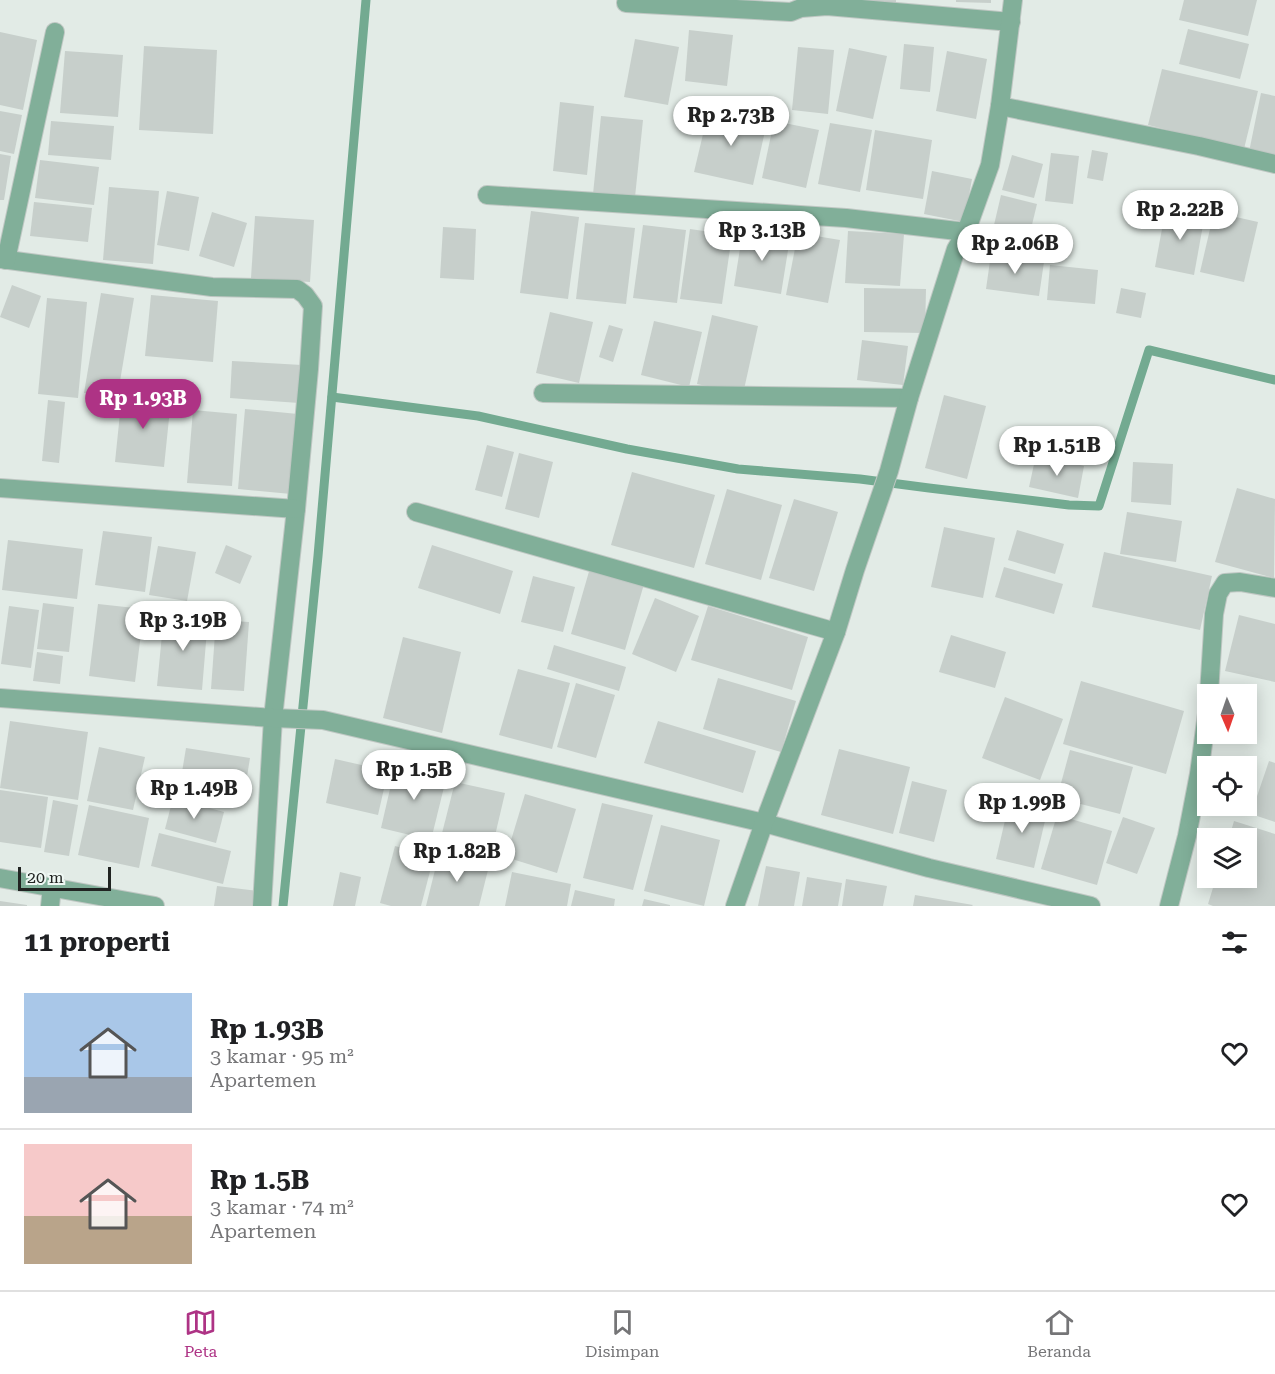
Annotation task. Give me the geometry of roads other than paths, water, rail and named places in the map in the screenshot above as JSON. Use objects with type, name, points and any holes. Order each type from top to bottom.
[{"type":"street","points":[[735,906],[836,632],[889,471],[909,398],[956,249],[966,232],[990,165],[1013,0]]},
{"type":"street","points":[[626,3],[791,12],[801,8],[827,6],[1011,22]]},
{"type":"street","points":[[55,32],[3,260],[212,287],[297,290],[305,295],[313,306],[280,718],[261,906]]},
{"type":"street","points":[[1000,106],[1199,146],[1275,164]]},
{"type":"street","points":[[487,195],[846,218],[966,232]]},
{"type":"street","points":[[543,393],[909,398]]},
{"type":"street","points":[[0,488],[296,509]]},
{"type":"street","points":[[416,512],[836,632]]},
{"type":"street","points":[[1210,684],[1214,614],[1218,594],[1225,583],[1240,582],[1275,588]]},
{"type":"street","points":[[0,698],[323,720],[764,823],[929,868],[1091,906]]},
{"type":"street","points":[[1169,906],[1187,836],[1203,744]]},
{"type":"street","points":[[0,878],[155,906]]},
{"type":"street","points":[[50,906],[52,887]]},
{"type":"waterway","points":[[283,906],[318,556],[366,0]]},
{"type":"waterway","points":[[332,397],[478,416],[627,449],[738,469],[860,479],[1069,505],[1099,506],[1149,350],[1275,380]]}]
